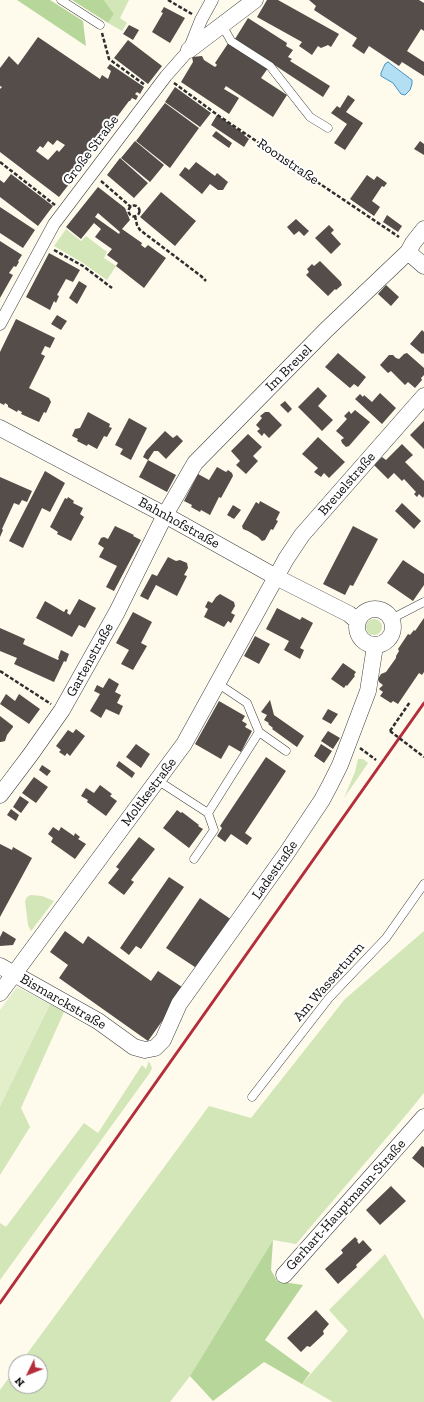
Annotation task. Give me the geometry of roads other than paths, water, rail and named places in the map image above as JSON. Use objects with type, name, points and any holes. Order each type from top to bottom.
[{"type":"street","name":"Große Straße","points":[[0,324],[54,224],[166,76],[189,50],[201,20],[212,0]]},
{"type":"street","points":[[189,50],[255,0]]},
{"type":"street","name":"Im Breuel","points":[[166,515],[195,463],[206,450],[410,248],[424,229]]},
{"type":"street","points":[[410,248],[424,266]]},
{"type":"street","name":"Breuelstraße","points":[[276,577],[302,535],[424,396]]},
{"type":"street","name":"Bahnhofstraße","points":[[0,428],[166,515],[276,577],[349,614],[357,621]]},
{"type":"street","name":"Gartenstraße","points":[[0,795],[62,710],[117,612],[166,515]]},
{"type":"street","name":"Moltkestraße","points":[[0,992],[184,744],[276,577]]},
{"type":"street","points":[[374,609],[384,611],[391,619],[393,631],[389,640],[382,644],[375,646],[364,642],[357,633],[357,621],[363,613],[374,609]]},
{"type":"street","name":"Ladestraße","points":[[126,1040],[134,1047],[145,1050],[155,1048],[163,1040],[179,1004],[274,871],[322,800],[340,765],[368,691],[375,646]]},
{"type":"street","name":"Bismarckstraße","points":[[0,966],[98,1021],[126,1040]]},
{"type":"street","name":"Gerhart-Hauptmann-Straße","points":[[284,1275],[422,1124]]},
{"type":"lane","points":[[61,0],[100,25]]},
{"type":"lane","points":[[222,25],[231,41],[270,66],[310,117],[328,128]]},
{"type":"lane","points":[[391,619],[424,602]]},
{"type":"lane","points":[[217,683],[247,703],[259,732],[286,751]]},
{"type":"lane","points":[[208,813],[259,732]]},
{"type":"lane","points":[[157,780],[208,813],[214,830],[194,859]]},
{"type":"lane","name":"Am Wasserturm","points":[[252,1097],[329,998],[386,938],[424,884]]},
{"type":"water","points":[[388,62],[412,80],[410,90],[405,95],[401,94],[393,83],[381,76],[385,64]]},
{"type":"railway","points":[[0,1303],[424,703]]}]
